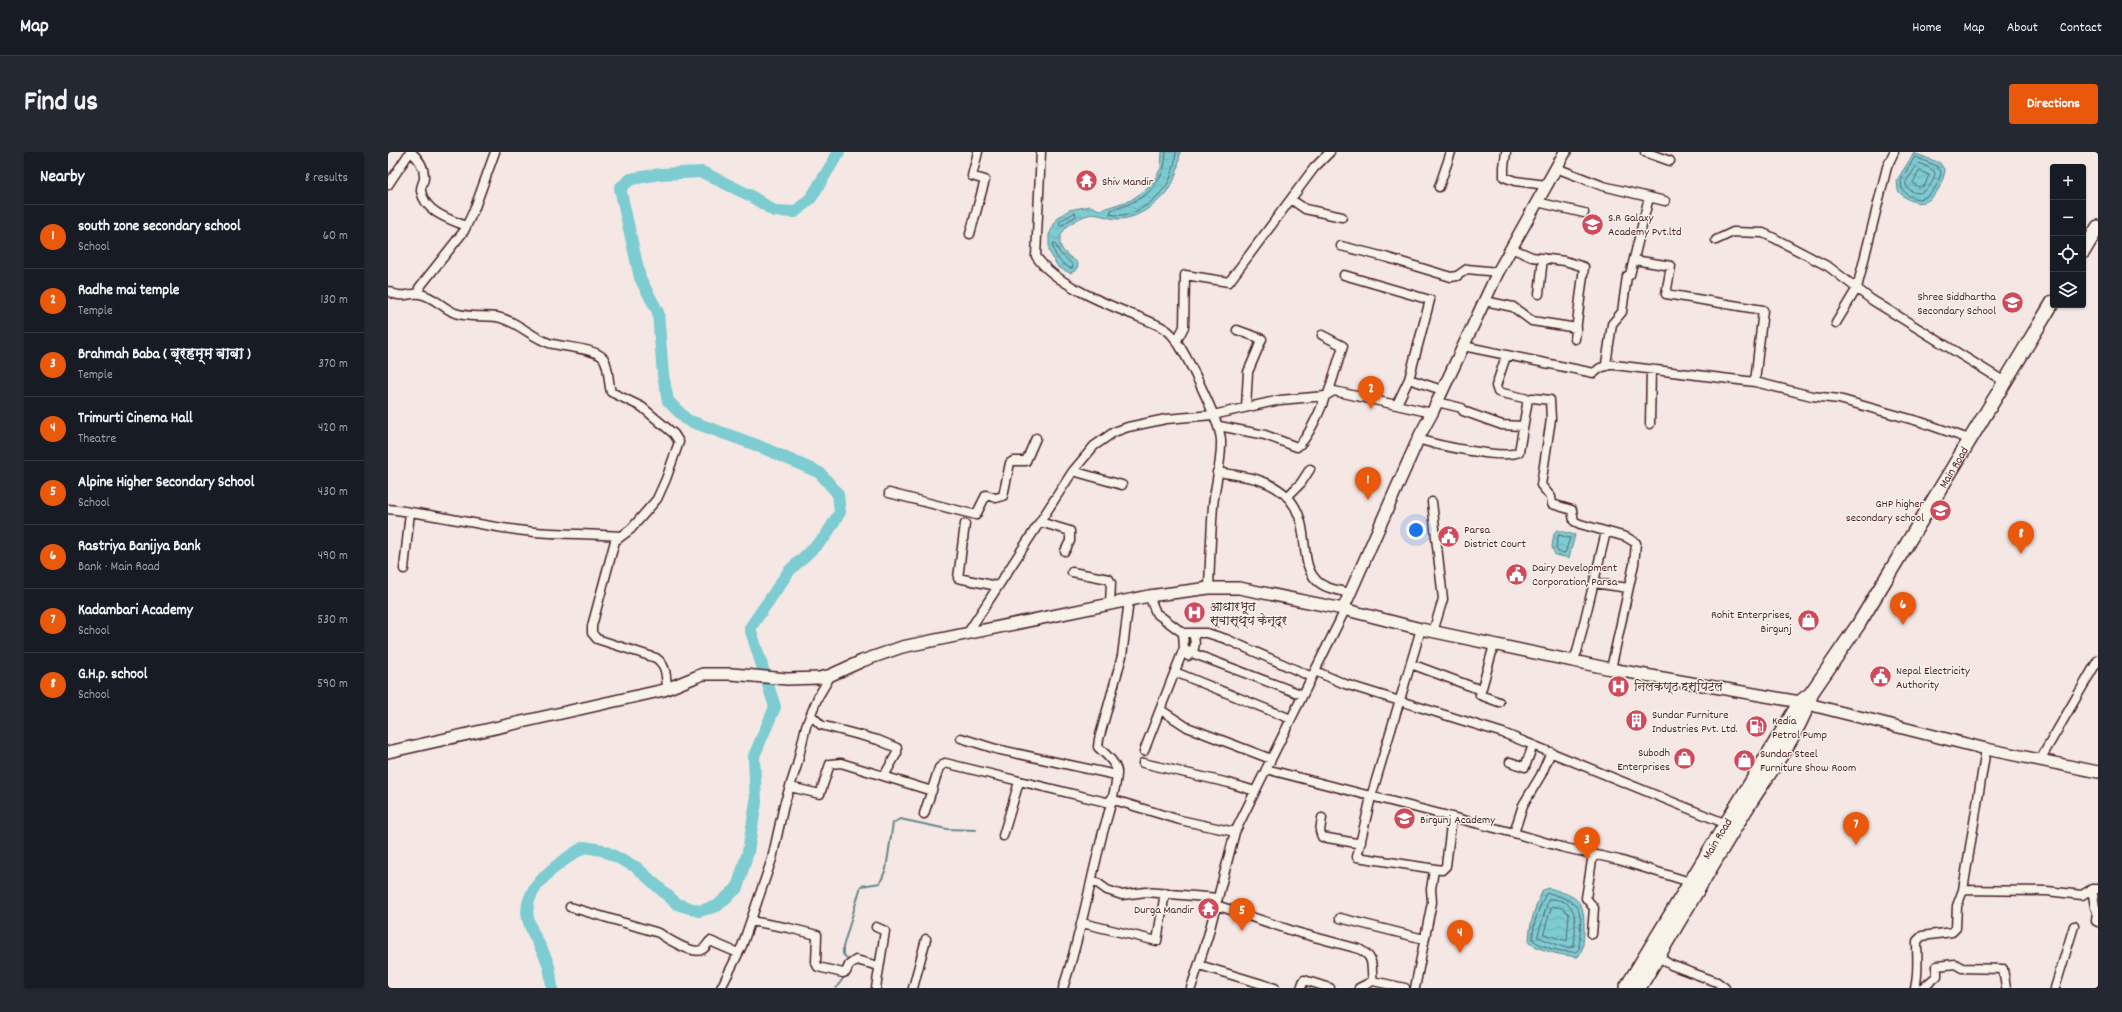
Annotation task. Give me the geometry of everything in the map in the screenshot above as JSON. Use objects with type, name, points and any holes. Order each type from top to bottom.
[{"type":"main road","points":[[1344,610],[1418,439],[1432,413],[1498,272],[1565,152]]},
{"type":"main road","points":[[2086,247],[2098,227]]},
{"type":"main road","name":"Main Road","points":[[1626,988],[1654,954],[1807,699],[1858,625],[2050,307]]},
{"type":"main road","points":[[388,752],[551,717],[667,689],[703,674],[732,674],[786,679],[819,678],[831,675],[862,661],[902,647],[1149,596],[1209,588],[1239,588],[1344,610],[1434,632],[1611,669],[1807,699],[1986,749],[2098,772]]},
{"type":"main road","name":"Main Road","points":[[1639,988],[1654,954],[1690,882],[1731,826]]},
{"type":"street","points":[[388,185],[411,152],[418,159],[424,176],[421,190],[424,202],[443,217],[466,226]]},
{"type":"street","points":[[420,294],[419,288],[466,226],[474,210],[495,152]]},
{"type":"street","points":[[970,234],[985,180],[972,176],[978,152]]},
{"type":"street","points":[[1041,152],[1036,256],[1043,267],[1060,279],[1106,304],[1149,321],[1169,332],[1176,342],[1219,426],[1221,441],[1217,472],[1209,588]]},
{"type":"street","points":[[1176,342],[1184,327],[1185,275],[1229,282],[1292,200],[1314,168],[1330,152]]},
{"type":"street","points":[[1439,186],[1451,152]]},
{"type":"street","points":[[1506,152],[1504,177],[1515,181],[1546,185]]},
{"type":"street","points":[[1645,152],[1670,161]]},
{"type":"street","points":[[1836,323],[1857,288],[1887,167],[1894,152]]},
{"type":"street","points":[[1556,168],[1603,186],[1665,201]]},
{"type":"street","points":[[1463,346],[1594,373],[1600,368],[1607,366],[1606,364],[1612,324],[1622,312],[1627,276],[1630,275],[1649,197]]},
{"type":"street","points":[[1292,200],[1304,209],[1342,217]]},
{"type":"street","points":[[1537,202],[1584,213]]},
{"type":"street","points":[[1716,240],[1733,232],[1763,233],[1829,267],[1872,300],[2005,382]]},
{"type":"street","points":[[1341,246],[1385,257],[1451,277],[1457,276],[1467,269],[1498,272]]},
{"type":"street","points":[[1511,248],[1532,257],[1565,261],[1584,267],[1575,339]]},
{"type":"street","points":[[1539,294],[1542,258]]},
{"type":"street","points":[[1634,260],[1671,266],[1666,294],[1763,310],[1755,382]]},
{"type":"street","points":[[1344,275],[1430,300],[1409,379],[1397,404]]},
{"type":"street","points":[[388,291],[395,295],[405,296],[420,294],[454,312],[467,317],[497,317],[513,323],[550,344],[587,350],[601,355],[605,359],[611,392],[642,406],[674,434],[679,442],[677,450],[657,499],[631,528],[615,542],[592,633],[597,639],[656,658],[663,664],[666,670],[667,689]]},
{"type":"street","points":[[1485,300],[1513,307],[1532,321],[1577,328]]},
{"type":"street","points":[[1237,330],[1262,339],[1248,372],[1246,407]]},
{"type":"street","points":[[1219,426],[1265,435],[1298,448],[1316,419],[1343,346],[1322,335]]},
{"type":"street","points":[[1506,356],[1496,386],[1498,392],[1528,399],[1533,398],[1550,400],[1551,419],[1541,485],[1551,497],[1552,504],[1572,510],[1574,521],[1626,537],[1636,543],[1611,669]]},
{"type":"street","points":[[1606,364],[1755,382],[1805,394],[1839,399],[1921,422],[1969,439]]},
{"type":"street","points":[[1650,424],[1651,369]]},
{"type":"street","points":[[1409,379],[1442,390]]},
{"type":"street","points":[[967,634],[1073,471],[1094,446],[1114,432],[1128,427],[1166,419],[1213,414],[1280,400],[1326,395],[1339,392],[1432,413]]},
{"type":"street","points":[[1418,439],[1439,446],[1502,454],[1517,453],[1519,452],[1528,399]]},
{"type":"street","points":[[1437,402],[1462,408],[1463,411],[1502,425],[1523,426]]},
{"type":"street","points":[[888,493],[976,515],[986,495],[996,498],[1003,496],[1010,463],[1013,461],[1026,460],[1036,438]]},
{"type":"street","points":[[1287,497],[1301,483],[1310,469]]},
{"type":"street","points":[[1073,471],[1122,486]]},
{"type":"street","points":[[1217,472],[1255,479],[1271,486],[1287,497],[1300,516],[1307,565],[1313,575],[1321,584],[1350,594]]},
{"type":"street","points":[[1432,502],[1443,599],[1434,632]]},
{"type":"street","points":[[388,509],[517,530],[555,534],[621,536]]},
{"type":"street","points":[[404,569],[410,512]]},
{"type":"street","points":[[1040,522],[1070,532],[1070,541],[1065,550]]},
{"type":"street","points":[[964,524],[958,578],[997,586]]},
{"type":"street","points":[[1572,661],[1577,652],[1606,532]]},
{"type":"street","points":[[1072,572],[1108,579],[1111,583],[1110,604]]},
{"type":"street","points":[[1594,583],[1628,588]]},
{"type":"street","points":[[1149,596],[1156,613],[1184,633],[1207,633],[1226,639],[1313,674],[1399,702],[1503,733],[1731,826]]},
{"type":"street","points":[[1064,988],[1082,923],[1116,775],[1114,763],[1098,747],[1122,656],[1129,600]]},
{"type":"street","points":[[1191,988],[1217,902],[1235,832],[1344,610]]},
{"type":"street","points":[[1421,629],[1371,797],[1357,857],[1434,870],[1442,870],[1446,866],[1452,817]]},
{"type":"street","points":[[1184,633],[1188,651]]},
{"type":"street","points":[[1144,751],[1179,663],[1196,642],[1194,634]]},
{"type":"street","points":[[1494,645],[1480,694],[1499,702]]},
{"type":"street","points":[[1188,651],[1303,695]]},
{"type":"street","points":[[2040,760],[2098,660]]},
{"type":"street","points":[[1411,664],[1481,690]]},
{"type":"street","points":[[1175,672],[1291,719]]},
{"type":"street","points":[[721,988],[738,953],[751,921],[772,859],[806,726],[818,697],[831,675]]},
{"type":"street","points":[[1161,710],[1187,727],[1271,759]]},
{"type":"street","points":[[811,715],[821,725],[878,740],[897,748],[897,753],[884,776]]},
{"type":"street","points":[[960,738],[996,749],[1116,775]]},
{"type":"street","points":[[1510,762],[1525,767],[1533,745]]},
{"type":"street","points":[[1915,988],[1918,975],[1916,958],[1917,941],[1922,936],[1952,932],[1956,928],[1957,906],[1963,890],[1986,749]]},
{"type":"street","points":[[1514,833],[1523,806],[1541,775],[1551,752]]},
{"type":"street","points":[[1143,762],[1229,783],[1255,791]]},
{"type":"street","points":[[924,814],[940,768],[945,763],[1019,782],[1111,801],[1180,820],[1235,832]]},
{"type":"street","points":[[790,787],[820,794],[830,764],[849,764],[932,791]]},
{"type":"street","points":[[1266,769],[1514,833],[1561,847],[1619,860],[1690,882]]},
{"type":"street","points":[[1003,836],[1019,782]]},
{"type":"street","points":[[1322,818],[1320,831],[1322,837],[1356,843],[1361,842]]},
{"type":"street","points":[[1592,934],[1594,908],[1586,898],[1593,854]]},
{"type":"street","points":[[1415,988],[1432,902],[1431,889],[1434,870]]},
{"type":"street","points":[[1092,879],[1106,890],[1122,895],[1146,892],[1165,893],[1217,902],[1296,932],[1359,949],[1368,953],[1372,959],[1373,981]]},
{"type":"street","points":[[1963,890],[2047,891],[2082,895],[2095,889],[2098,913],[2096,921],[2098,922]]},
{"type":"street","points":[[1082,923],[1157,942],[1165,893]]},
{"type":"street","points":[[570,907],[659,933],[670,941],[696,951],[704,949],[710,941],[738,953]]},
{"type":"street","points":[[1340,918],[1424,938]]},
{"type":"street","points":[[751,921],[817,935],[816,963],[818,967],[844,973],[849,965],[856,960],[865,961],[879,966]]},
{"type":"street","points":[[2058,987],[2074,926]]},
{"type":"street","points":[[876,927],[885,931],[876,988]]},
{"type":"street","points":[[913,988],[926,939]]},
{"type":"street","points":[[1654,954],[1671,965],[1717,982],[1725,988]]},
{"type":"street","points":[[1923,988],[1937,976],[1937,966],[1955,964],[1962,968],[2002,969],[2006,988]]},
{"type":"street","points":[[1198,965],[1275,988]]},
{"type":"street","points":[[1301,988],[1304,980],[1330,988]]},
{"type":"street","points":[[1359,988],[1373,981],[1405,988]]},
{"type":"water","points":[[1162,152],[1180,152],[1178,168],[1174,180],[1168,190],[1150,208],[1135,216],[1116,219],[1092,214],[1071,223],[1063,232],[1060,238],[1060,243],[1063,251],[1078,263],[1077,270],[1070,273],[1058,267],[1049,251],[1049,235],[1057,218],[1069,210],[1090,206],[1100,210],[1131,200],[1151,186],[1161,168]]},
{"type":"water","points":[[1914,153],[1940,163],[1945,171],[1942,181],[1934,196],[1921,203],[1914,202],[1906,198],[1898,191],[1897,180]]},
{"type":"water","points":[[1557,530],[1575,535],[1569,558],[1555,555],[1552,547],[1554,533]]},
{"type":"water","points":[[1549,888],[1574,897],[1581,907],[1583,913],[1584,933],[1582,948],[1578,957],[1553,953],[1529,943],[1531,923],[1537,902],[1543,890]]},
{"type":"waterway","points":[[552,988],[547,961],[533,934],[527,910],[530,898],[544,877],[564,860],[584,847],[602,850],[636,867],[677,904],[699,911],[717,906],[737,888],[748,852],[756,802],[754,756],[775,707],[750,628],[789,571],[825,537],[840,512],[838,494],[820,473],[759,446],[687,420],[668,401],[663,375],[658,312],[640,278],[620,188],[631,179],[660,174],[702,172],[751,196],[774,211],[795,212],[811,198],[839,152]]},
{"type":"waterway","points":[[849,961],[843,954],[843,947],[861,886],[880,883],[886,869],[893,823],[900,819],[947,829],[976,830]]},
{"type":"waterway","points":[[836,988],[845,976]]},
{"type":"place","name":"Shiv Mandir","points":[[1086,181]]},
{"type":"place","name":"S.R Galaxy Academy Pvt.ltd","points":[[1593,224]]},
{"type":"place","name":"Shree Siddhartha Secondary School","points":[[2012,303]]},
{"type":"place","name":"Radhe mai temple","points":[[1371,409]]},
{"type":"place","name":"south zone secondary school","points":[[1368,500]]},
{"type":"place","name":"GHP higher secondary school","points":[[1940,510]]},
{"type":"place","name":"Parsa District Court","points":[[1449,536]]},
{"type":"place","name":"G.H.p. school","points":[[2021,554]]},
{"type":"place","name":"Dairy Development Corporation, Parsa","points":[[1517,574]]},
{"type":"place","name":"आधारभूत स्वास्थ्य केन्द्र","points":[[1194,613]]},
{"type":"place","name":"Rohit Enterprises, Birgunj","points":[[1808,621]]},
{"type":"place","name":"Rastriya Banijya Bank","points":[[1903,625]]},
{"type":"place","name":"Nepal Electricity Authority","points":[[1880,677]]},
{"type":"place","name":"निलकण्ठ हस्पिटल","points":[[1618,686]]},
{"type":"place","name":"Sundar Furniture Industries Pvt. Ltd.","points":[[1637,721]]},
{"type":"place","name":"Kedia Petrol Pump","points":[[1757,727]]},
{"type":"place","name":"Subodh Enterprises","points":[[1685,759]]},
{"type":"place","name":"Sundar Steel Furniture Show Room","points":[[1744,760]]},
{"type":"place","name":"Birgunj Academy","points":[[1405,819]]},
{"type":"place","name":"Kadambari Academy","points":[[1856,845]]},
{"type":"place","name":"Brahmah Baba ( ब्रहम्म बाबा )","points":[[1587,860]]},
{"type":"place","name":"Durga Mandir","points":[[1209,909]]},
{"type":"place","name":"Alpine Higher Secondary School","points":[[1242,931]]},
{"type":"place","name":"Trimurti Cinema Hall","points":[[1460,953]]}]
